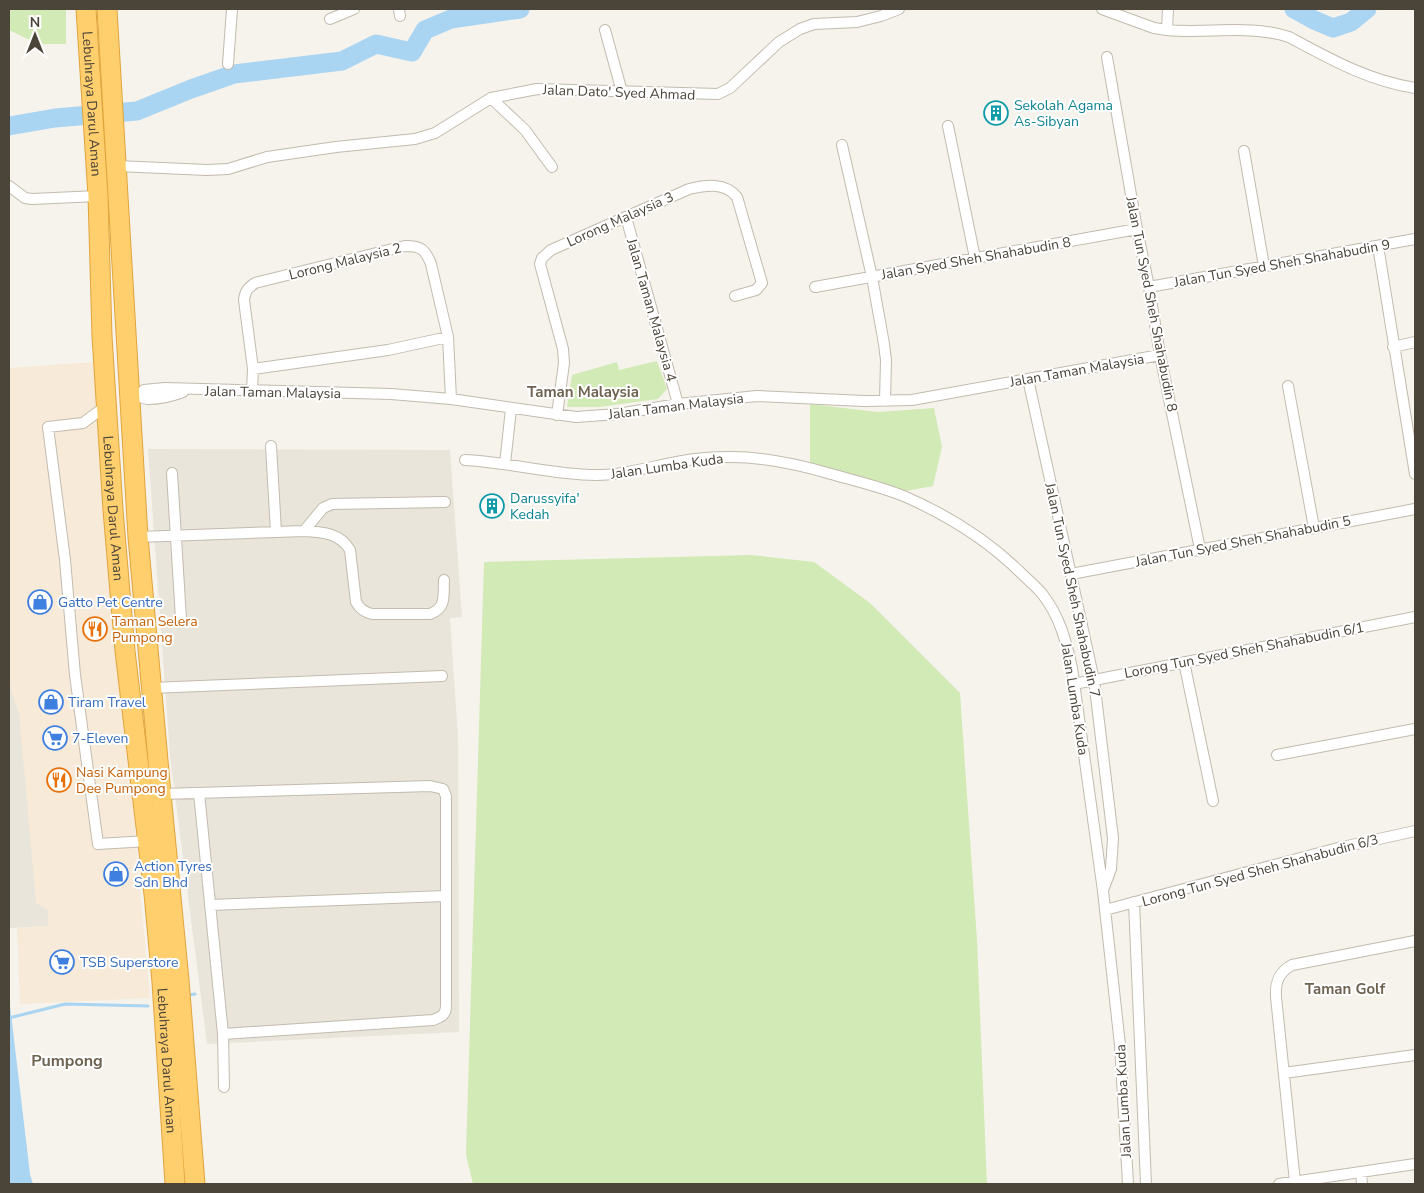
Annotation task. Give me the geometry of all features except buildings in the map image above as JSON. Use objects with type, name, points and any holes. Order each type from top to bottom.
[{"type":"highway","name":"Lebuhraya Darul Aman","points":[[86,9],[98,196],[102,336],[113,510],[125,651],[148,841],[162,982],[175,1184]]},
{"type":"highway","name":"Lebuhraya Darul Aman","points":[[107,9],[138,537],[180,990],[195,1184]]},
{"type":"highway","points":[[102,336],[118,385],[121,391],[131,395],[119,405],[110,462]]},
{"type":"street","points":[[228,64],[232,9]]},
{"type":"street","points":[[330,19],[354,9]]},
{"type":"street","name":"Jalan Dato' Syed Ahmad","points":[[117,166],[207,170],[228,169],[267,157],[336,147],[415,139],[435,133],[491,98],[537,89],[701,94],[724,92],[779,42],[800,29],[814,24],[857,22],[899,9]]},
{"type":"street","points":[[1102,9],[1154,28],[1167,30],[1246,30],[1279,34],[1289,37],[1358,72],[1393,84],[1415,88]]},
{"type":"street","points":[[1167,30],[1168,9]]},
{"type":"street","points":[[605,30],[622,92]]},
{"type":"street","name":"Jalan Tun Syed Sheh Shahabudin 8","points":[[1107,57],[1160,356],[1200,549]]},
{"type":"street","points":[[491,98],[526,130],[552,168]]},
{"type":"street","points":[[948,126],[975,258]]},
{"type":"street","points":[[842,145],[872,277],[886,360],[885,401]]},
{"type":"street","points":[[1244,151],[1264,266]]},
{"type":"street","points":[[9,186],[24,198],[32,199],[98,196]]},
{"type":"street","name":"Lorong Malaysia 3","points":[[556,415],[564,363],[563,349],[540,264],[542,258],[551,250],[690,189],[700,186],[725,187],[737,197],[762,283],[756,290],[735,296]]},
{"type":"street","name":"Jalan Taman Malaysia 4","points":[[626,217],[678,404]]},
{"type":"street","name":"Jalan Syed Sheh Shahabudin 8","points":[[814,287],[1137,229]]},
{"type":"street","name":"Jalan Tun Syed Sheh Shahabudin 9","points":[[1149,287],[1415,239]]},
{"type":"street","name":"Lorong Malaysia 2","points":[[252,391],[253,369],[244,300],[246,291],[250,287],[255,283],[405,246],[417,246],[427,254],[431,264],[448,337],[451,400]]},
{"type":"street","points":[[1378,246],[1415,474]]},
{"type":"street","points":[[253,369],[388,350],[448,337]]},
{"type":"street","points":[[1393,347],[1415,342]]},
{"type":"street","name":"Jalan Taman Malaysia","points":[[131,395],[144,390],[165,388],[391,394],[576,417],[599,416],[678,404],[757,396],[885,401],[912,400],[1160,356]]},
{"type":"street","name":"Jalan Tun Syed Sheh Shahabudin 7","points":[[1028,379],[1094,680],[1113,838],[1111,869],[1103,891]]},
{"type":"street","points":[[1288,386],[1314,528]]},
{"type":"street","points":[[107,405],[83,423],[48,427],[65,560],[75,675],[98,844],[148,841]]},
{"type":"street","points":[[505,464],[512,409]]},
{"type":"street","points":[[271,446],[276,532]]},
{"type":"street","name":"Jalan Lumba Kuda","points":[[465,460],[550,471],[599,474],[626,472],[708,458],[731,457],[790,462],[906,497],[986,542],[1043,594],[1058,618],[1065,636],[1074,684],[1103,891],[1120,1045],[1128,1184]]},
{"type":"street","points":[[172,473],[181,619]]},
{"type":"street","points":[[304,531],[323,508],[332,504],[445,502]]},
{"type":"street","name":"Jalan Tun Syed Sheh Shahabudin 5","points":[[1071,574],[1415,509]]},
{"type":"street","points":[[138,537],[304,531],[331,534],[346,543],[350,550],[356,602],[365,612],[372,614],[430,614],[436,612],[440,610],[443,603],[444,580]]},
{"type":"street","name":"Lorong Tun Syed Sheh Shahabudin 6/1","points":[[1074,684],[1415,617]]},
{"type":"street","points":[[1184,662],[1213,801]]},
{"type":"street","points":[[151,688],[442,676]]},
{"type":"street","points":[[1277,755],[1415,729]]},
{"type":"street","points":[[161,794],[430,786],[442,789],[446,796],[446,1011],[440,1018],[223,1034]]},
{"type":"street","points":[[199,793],[223,1034],[224,1087]]},
{"type":"street","name":"Lorong Tun Syed Sheh Shahabudin 6/3","points":[[1105,910],[1338,848],[1415,831]]},
{"type":"street","points":[[210,905],[445,896]]},
{"type":"street","points":[[1134,902],[1146,1184]]},
{"type":"street","points":[[1295,1182],[1276,989],[1280,974],[1285,969],[1304,962],[1415,941]]},
{"type":"street","points":[[1284,1072],[1415,1055]]},
{"type":"street","points":[[1279,1184],[1415,1164]]},
{"type":"street","points":[[1361,1172],[1362,1184]]},
{"type":"shaded area","points":[[93,362],[150,998],[20,1004],[17,928],[48,926],[48,910],[36,903],[19,712],[12,692],[9,674],[9,368]]},
{"type":"shaded area","points":[[148,449],[450,450],[462,617],[450,618],[458,736],[459,1032],[207,1044],[170,756]]},
{"type":"shaded area","points":[[9,674],[12,692],[19,712],[48,910],[48,926],[9,928]]},
{"type":"green space","points":[[9,9],[66,9],[66,44],[38,44],[9,30]]},
{"type":"green space","points":[[657,361],[667,389],[658,399],[599,407],[567,407],[572,375],[617,362],[619,370]]},
{"type":"green space","points":[[810,404],[878,412],[934,408],[942,447],[933,486],[906,491],[857,476],[810,465]]},
{"type":"green space","points":[[752,555],[814,562],[870,603],[960,693],[977,940],[987,1184],[473,1184],[466,1155],[484,562]]},
{"type":"water","points":[[9,997],[30,1174],[33,1184],[9,1184]]},
{"type":"waterway","points":[[9,126],[55,118],[137,111],[234,74],[342,61],[376,44],[412,52],[425,30],[451,19],[520,9]]},
{"type":"waterway","points":[[1294,9],[1333,28],[1351,22],[1367,9]]},
{"type":"waterway","points":[[189,995],[195,994]]},
{"type":"waterway","points":[[9,1018],[65,1004],[148,1006]]},
{"type":"place","name":"Sekolah Agama As-Sibyan","points":[[996,113]]},
{"type":"place","name":"Darussyifa' Kedah","points":[[492,506]]},
{"type":"place","name":"Gatto Pet Centre","points":[[40,602]]},
{"type":"place","name":"Taman Selera Pumpong","points":[[95,629]]},
{"type":"place","name":"Tiram Travel","points":[[51,702]]},
{"type":"place","name":"7-Eleven","points":[[55,738]]},
{"type":"place","name":"Nasi Kampung Dee Pumpong","points":[[59,780]]},
{"type":"place","name":"Action Tyres Sdn Bhd","points":[[116,874]]},
{"type":"place","name":"TSB Superstore","points":[[62,962]]},
{"type":"district","name":"Taman Malaysia","points":[[583,392]]},
{"type":"district","name":"Taman Golf","points":[[1345,989]]},
{"type":"district","name":"Pumpong","points":[[67,1060]]}]
